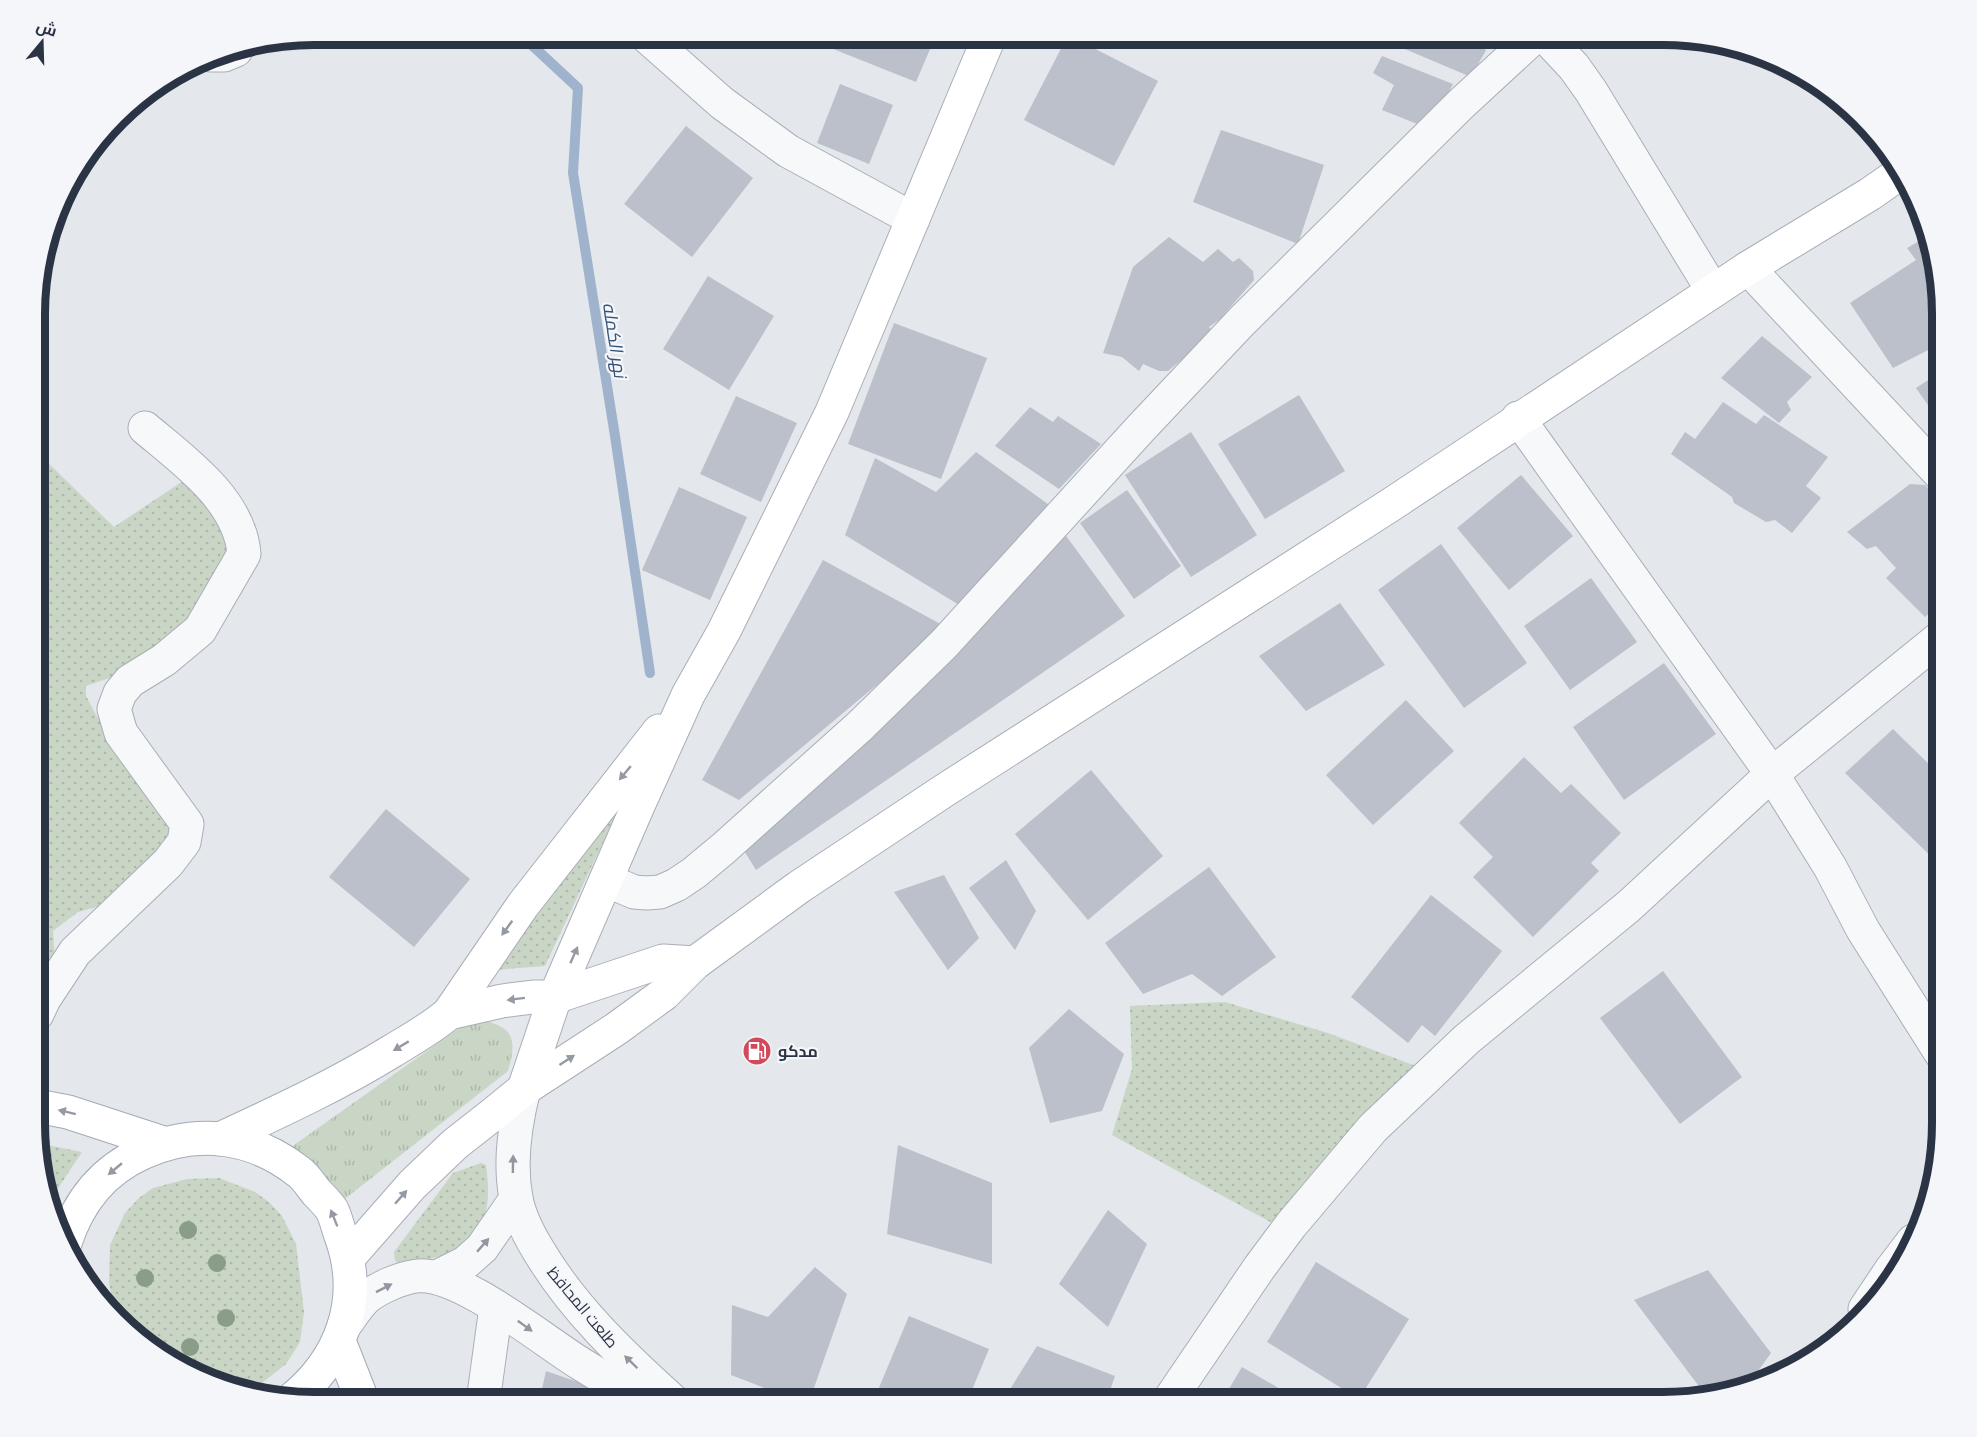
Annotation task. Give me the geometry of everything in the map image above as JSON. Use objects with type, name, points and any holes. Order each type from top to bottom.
[{"type":"main road","points":[[524,1089],[555,997],[606,880],[688,695],[724,631],[831,412],[986,45]]},
{"type":"main road","points":[[349,1257],[412,1185],[455,1144],[524,1089],[616,1029],[664,994],[695,963],[799,887],[1392,504],[1518,418],[1748,268],[1894,177]]},
{"type":"main road","points":[[220,1139],[294,1104],[379,1059],[436,1024],[449,1013],[529,897],[688,695]]},
{"type":"main road","points":[[449,1013],[502,1001],[555,997],[663,961],[695,963]]},
{"type":"main road","points":[[45,1108],[68,1112],[163,1143]]},
{"type":"main road","points":[[69,1232],[73,1219],[95,1185],[126,1160],[163,1143],[186,1138],[210,1137],[258,1147],[300,1173],[332,1210],[349,1257],[351,1292],[341,1334],[325,1366],[302,1391]]},
{"type":"main road","points":[[341,1334],[360,1392]]},
{"type":"street","points":[[656,45],[722,103],[788,151],[914,219]]},
{"type":"street","points":[[606,880],[634,892],[647,893],[660,892],[676,885],[724,848],[851,734],[944,644],[1241,322],[1461,105],[1525,45]]},
{"type":"street","points":[[1553,45],[1574,67],[1591,91],[1713,291]]},
{"type":"street","points":[[1748,268],[1932,466]]},
{"type":"street","points":[[1518,418],[1772,774],[1830,867],[1863,930],[1932,1039]]},
{"type":"street","points":[[45,997],[75,952],[168,863],[184,842],[187,824],[121,734],[114,710],[120,693],[130,681],[164,660],[201,630],[244,554],[243,542],[232,514],[200,475],[145,428]]},
{"type":"street","points":[[1175,1392],[1291,1225],[1373,1128],[1467,1039],[1629,906],[1772,774],[1932,644]]},
{"type":"street","name":"طلعت المحافظ","points":[[524,1089],[518,1114],[512,1168],[516,1200],[528,1232],[550,1270],[572,1300],[608,1339],[664,1392]]},
{"type":"street","points":[[437,1277],[465,1263],[482,1248],[516,1200]]},
{"type":"street","name":"طلعت المحافظ","points":[[341,1334],[366,1298],[401,1280],[418,1276],[437,1277],[496,1307],[581,1364],[631,1392]]},
{"type":"street","points":[[484,1392],[496,1307]]},
{"type":"green space","points":[[45,460],[114,527],[189,477],[240,554],[209,611],[147,665],[86,686],[86,696],[96,715],[139,777],[165,803],[174,836],[119,901],[78,912],[53,931],[55,961],[45,975]]},
{"type":"green space","points":[[625,795],[545,966],[492,970]]},
{"type":"green space","points":[[1225,1002],[1328,1033],[1424,1069],[1380,1102],[1321,1164],[1274,1224],[1112,1135],[1132,1069],[1130,1006]]},
{"type":"green space","points":[[485,1021],[503,1028],[511,1038],[512,1052],[508,1071],[337,1205],[287,1150],[465,1024]]},
{"type":"green space","points":[[46,1145],[82,1152],[54,1194]]},
{"type":"green space","points":[[481,1163],[486,1165],[488,1198],[484,1220],[474,1239],[466,1247],[446,1255],[404,1265],[395,1261],[394,1252],[453,1173]]},
{"type":"green space","points":[[219,1178],[255,1192],[269,1202],[282,1216],[296,1244],[304,1312],[300,1342],[286,1364],[257,1386],[228,1378],[180,1356],[150,1336],[112,1300],[109,1282],[110,1245],[125,1213],[139,1198],[153,1188],[187,1179]]},
{"type":"building","points":[[823,45],[932,45],[916,82]]},
{"type":"building","points":[[1063,45],[1088,45],[1158,81],[1114,166],[1024,120]]},
{"type":"building","points":[[1395,45],[1477,45],[1486,50],[1471,77]]},
{"type":"building","points":[[1382,56],[1453,84],[1430,129],[1382,110],[1394,85],[1373,73]]},
{"type":"building","points":[[840,84],[893,105],[869,164],[817,143]]},
{"type":"building","points":[[686,126],[753,178],[692,257],[624,204]]},
{"type":"building","points":[[1221,130],[1324,165],[1298,244],[1193,202]]},
{"type":"building","points":[[1169,237],[1203,262],[1218,249],[1233,262],[1239,258],[1253,271],[1254,280],[1220,319],[1209,327],[1211,330],[1194,358],[1186,356],[1168,371],[1159,371],[1143,364],[1139,371],[1122,357],[1103,353],[1133,267]]},
{"type":"building","points":[[1921,240],[1930,279],[1932,348],[1893,368],[1850,303],[1916,260],[1907,248]]},
{"type":"building","points":[[708,276],[774,316],[729,390],[663,349]]},
{"type":"building","points":[[894,323],[987,358],[941,479],[848,444]]},
{"type":"building","points":[[1762,336],[1812,377],[1787,402],[1791,410],[1779,423],[1721,378]]},
{"type":"building","points":[[1932,378],[1932,411],[1916,388]]},
{"type":"building","points":[[1299,395],[1345,471],[1265,519],[1218,444]]},
{"type":"building","points":[[736,396],[797,423],[761,502],[700,474]]},
{"type":"building","points":[[1723,402],[1756,424],[1764,415],[1828,457],[1806,486],[1821,498],[1792,533],[1775,520],[1766,522],[1734,503],[1732,497],[1671,454],[1685,432],[1695,439]]},
{"type":"building","points":[[1030,407],[1053,422],[1058,416],[1101,444],[1059,489],[995,446]]},
{"type":"building","points":[[1191,432],[1257,535],[1191,577],[1125,475]]},
{"type":"building","points":[[976,452],[1052,507],[964,608],[845,535],[875,458],[936,492]]},
{"type":"building","points":[[1521,475],[1573,536],[1509,590],[1457,528]]},
{"type":"building","points":[[1910,484],[1925,485],[1932,492],[1932,611],[1925,617],[1886,578],[1896,568],[1876,546],[1867,549],[1847,532]]},
{"type":"building","points":[[679,487],[747,517],[710,600],[642,570]]},
{"type":"building","points":[[1127,490],[1181,566],[1134,599],[1080,523]]},
{"type":"building","points":[[1061,529],[1125,616],[756,870],[740,844]]},
{"type":"building","points":[[1441,544],[1527,663],[1464,708],[1378,590]]},
{"type":"building","points":[[823,560],[946,627],[739,800],[702,780]]},
{"type":"building","points":[[1591,578],[1637,642],[1570,690],[1524,626]]},
{"type":"building","points":[[1340,603],[1385,665],[1306,711],[1259,656]]},
{"type":"building","points":[[1664,663],[1716,734],[1624,800],[1573,727]]},
{"type":"building","points":[[1406,700],[1454,751],[1373,825],[1326,775]]},
{"type":"building","points":[[1893,729],[1932,767],[1932,857],[1845,773]]},
{"type":"building","points":[[1524,757],[1561,793],[1571,784],[1621,833],[1591,863],[1599,871],[1533,937],[1473,877],[1493,857],[1459,823]]},
{"type":"building","points":[[1091,770],[1163,856],[1088,920],[1015,834]]},
{"type":"building","points":[[386,809],[470,879],[414,947],[329,877]]},
{"type":"building","points":[[1006,860],[1036,911],[1015,950],[969,888]]},
{"type":"building","points":[[1209,867],[1276,957],[1222,996],[1192,974],[1143,994],[1105,943]]},
{"type":"building","points":[[944,875],[979,938],[948,970],[894,892]]},
{"type":"building","points":[[1431,895],[1502,951],[1435,1036],[1422,1025],[1408,1043],[1351,997]]},
{"type":"building","points":[[1663,971],[1742,1077],[1680,1124],[1600,1018]]},
{"type":"building","points":[[1069,1009],[1124,1054],[1102,1111],[1050,1123],[1029,1048]]},
{"type":"building","points":[[898,1145],[992,1183],[992,1264],[887,1234]]},
{"type":"building","points":[[1108,1210],[1147,1244],[1108,1327],[1059,1284]]},
{"type":"building","points":[[1316,1262],[1409,1319],[1363,1392],[1348,1392],[1267,1342]]},
{"type":"building","points":[[815,1267],[847,1294],[813,1392],[775,1392],[731,1375],[732,1305],[768,1317]]},
{"type":"building","points":[[1708,1270],[1771,1353],[1755,1376],[1701,1389],[1634,1300]]},
{"type":"building","points":[[909,1316],[989,1349],[971,1392],[877,1392]]},
{"type":"building","points":[[1037,1346],[1115,1376],[1109,1392],[1008,1392]]},
{"type":"building","points":[[1242,1367],[1286,1392],[1227,1392]]},
{"type":"building","points":[[546,1371],[606,1392],[541,1392]]},
{"type":"waterway","name":"نهر الكمله","points":[[532,45],[578,88],[573,173],[650,673]]},
{"type":"place","name":"مدكو","points":[[757,1051]]}]
